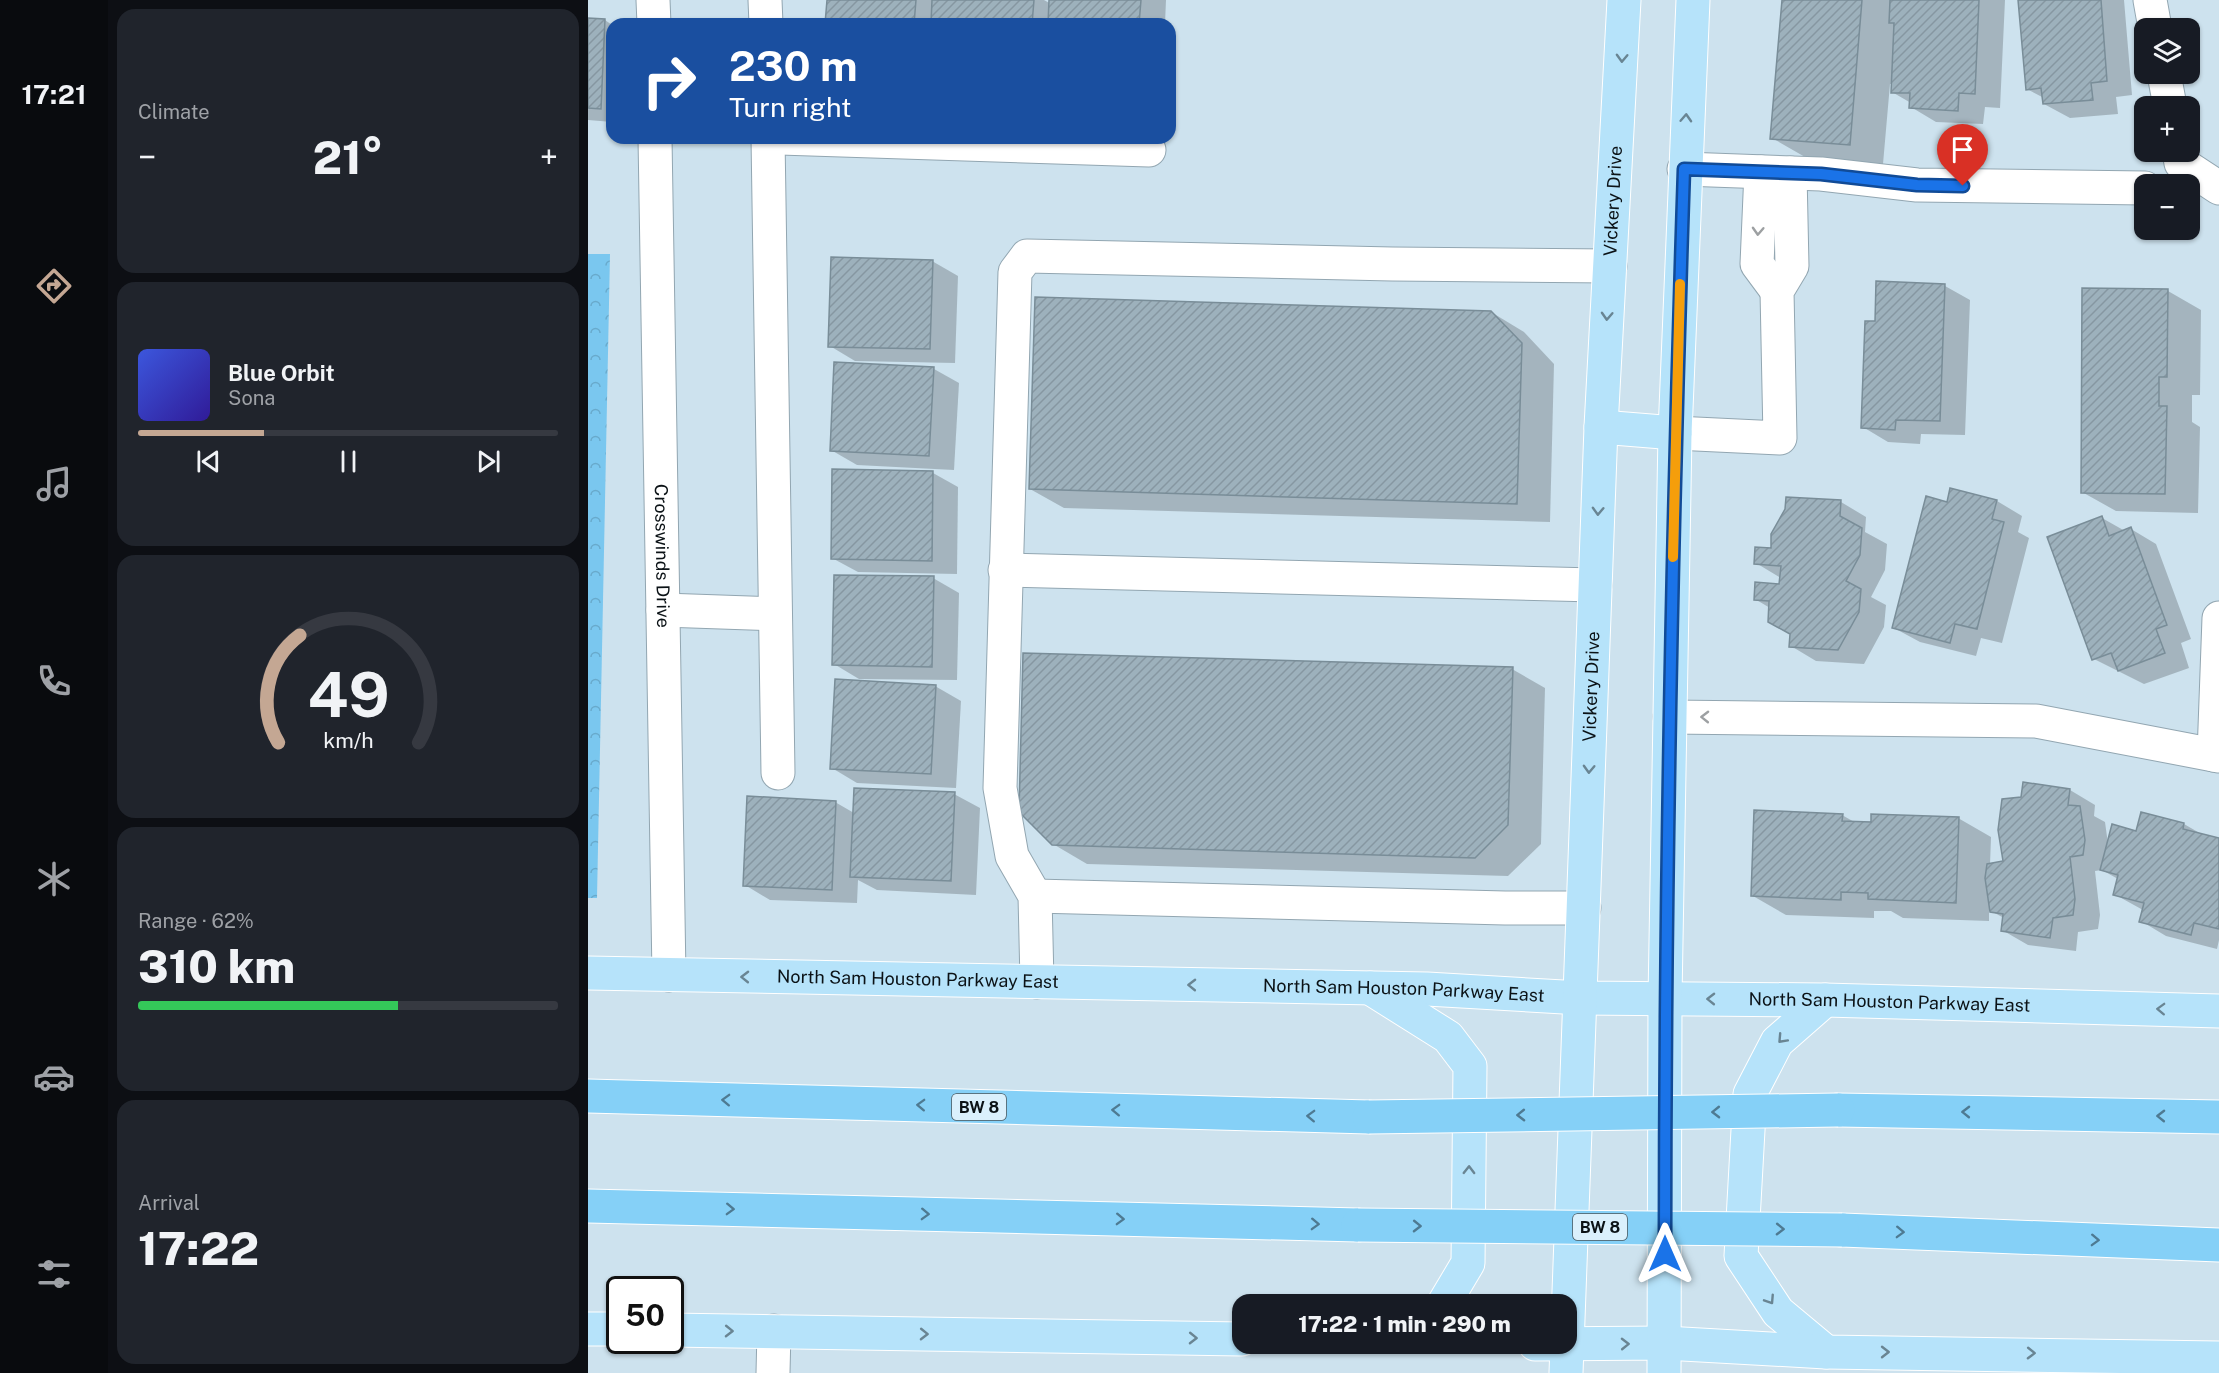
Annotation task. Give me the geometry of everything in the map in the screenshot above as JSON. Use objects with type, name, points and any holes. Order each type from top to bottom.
[{"type":"highway","name":"BW 8","points":[[588,1096],[1370,1117],[1838,1110],[2219,1117]]},
{"type":"highway","name":"BW 8","points":[[588,1206],[1358,1225],[1842,1230],[2219,1245]]},
{"type":"highway","points":[[588,1214],[692,1208]]},
{"type":"main road","name":"Vickery Drive","points":[[1560,1294],[1581,998],[1601,426],[1624,0]]},
{"type":"main road","points":[[1665,1358],[1665,998],[1675,433],[1684,169],[1693,0]]},
{"type":"main road","points":[[1601,426],[1675,433]]},
{"type":"main road","name":"North Sam Houston Parkway East","points":[[588,973],[1370,988],[1581,998],[1825,1000],[2219,1011]]},
{"type":"main road","points":[[1370,988],[1448,1037],[1470,1066],[1468,1263],[1450,1294]]},
{"type":"main road","points":[[1825,1000],[1777,1042],[1750,1094],[1741,1256],[1778,1312],[1826,1352]]},
{"type":"main road","points":[[588,1329],[606,1329]]},
{"type":"main road","points":[[684,1330],[1232,1339]]},
{"type":"main road","points":[[1556,1354],[1665,1358],[1826,1352],[1972,1363],[2219,1358]]},
{"type":"street","points":[[653,0],[654,18]]},
{"type":"street","points":[[765,0],[766,18]]},
{"type":"street","points":[[2150,0],[2153,18]]},
{"type":"street","name":"Crosswinds Drive","points":[[656,144],[669,975]]},
{"type":"street","points":[[768,144],[778,773]]},
{"type":"street","points":[[964,144],[1149,150]]},
{"type":"street","points":[[2181,162],[2219,189]]},
{"type":"street","points":[[1684,169],[1775,173],[1917,185],[2134,188]]},
{"type":"street","points":[[1675,433],[1780,438],[1777,291],[1757,264],[1775,173]]},
{"type":"street","points":[[2200,190],[2219,189]]},
{"type":"street","points":[[1036,982],[1035,896],[1012,856],[1000,788],[1015,272],[1027,256],[1610,266]]},
{"type":"street","points":[[1005,570],[1595,585]]},
{"type":"street","points":[[663,610],[775,614]]},
{"type":"street","points":[[1670,717],[2036,721],[2217,756],[2219,618]]},
{"type":"street","points":[[1035,896],[1505,909],[1584,908]]},
{"type":"street","points":[[773,1373],[774,1331]]},
{"type":"green space","points":[[588,254],[610,254],[597,898],[588,898]]},
{"type":"building","points":[[827,0],[916,0],[914,18],[826,18]]},
{"type":"building","points":[[932,0],[1034,0],[1032,18],[931,18]]},
{"type":"building","points":[[1049,0],[1141,0],[1140,18],[1048,18]]},
{"type":"building","points":[[1782,0],[1862,0],[1850,145],[1770,139]]},
{"type":"building","points":[[1890,0],[1979,0],[1975,94],[1959,93],[1958,111],[1909,108],[1910,93],[1891,93],[1894,23],[1889,23]]},
{"type":"building","points":[[2018,0],[2101,0],[2107,81],[2091,83],[2093,100],[2043,104],[2041,88],[2026,90]]},
{"type":"building","points":[[588,18],[605,19],[601,109],[588,108]]},
{"type":"building","points":[[831,257],[933,260],[930,349],[828,347]]},
{"type":"building","points":[[1876,281],[1945,284],[1940,421],[1896,420],[1895,430],[1861,428],[1865,321],[1875,321]]},
{"type":"building","points":[[2082,288],[2168,289],[2167,377],[2159,377],[2159,406],[2167,406],[2165,494],[2081,493]]},
{"type":"building","points":[[1035,297],[1491,311],[1522,343],[1517,504],[1029,489]]},
{"type":"building","points":[[834,362],[934,367],[929,456],[830,451]]},
{"type":"building","points":[[832,469],[933,471],[932,561],[831,559]]},
{"type":"building","points":[[1950,488],[1997,500],[1992,519],[2004,522],[1977,629],[1955,624],[1950,643],[1892,628],[1926,496],[1947,502]]},
{"type":"building","points":[[1786,497],[1841,500],[1840,516],[1862,528],[1860,555],[1846,581],[1861,589],[1859,612],[1838,650],[1789,647],[1790,634],[1768,622],[1769,601],[1754,600],[1755,582],[1779,584],[1781,566],[1754,564],[1755,547],[1771,548],[1771,534],[1785,509]]},
{"type":"building","points":[[2102,516],[2109,536],[2131,527],[2167,625],[2156,629],[2165,653],[2118,671],[2111,653],[2092,660],[2047,537]]},
{"type":"building","points":[[834,575],[934,576],[932,667],[832,665]]},
{"type":"building","points":[[1023,653],[1513,667],[1508,825],[1475,858],[1052,845],[1019,812]]},
{"type":"building","points":[[835,679],[936,685],[931,774],[830,769]]},
{"type":"building","points":[[2023,782],[2070,789],[2068,805],[2080,806],[2085,840],[2083,855],[2070,857],[2075,899],[2073,915],[2053,918],[2050,938],[2001,931],[2003,914],[1990,912],[1985,878],[1987,864],[2003,861],[1998,830],[2002,799],[2021,797]]},
{"type":"building","points":[[854,788],[955,792],[951,881],[850,877]]},
{"type":"building","points":[[747,796],[836,801],[832,890],[743,886]]},
{"type":"building","points":[[1754,810],[1843,814],[1842,821],[1871,822],[1871,814],[1959,817],[1956,903],[1868,899],[1868,893],[1841,892],[1841,900],[1751,896]]},
{"type":"building","points":[[2141,812],[2184,823],[2183,829],[2219,838],[2219,929],[2194,923],[2191,935],[2139,922],[2144,903],[2113,895],[2118,875],[2100,870],[2112,824],[2136,831]]},
{"type":"slow traffic","points":[[1673,557],[1680,284]]},
{"type":"route","points":[[1665,1254],[1665,998],[1675,433],[1684,169],[1821,174],[1917,185],[1963,186]]}]
